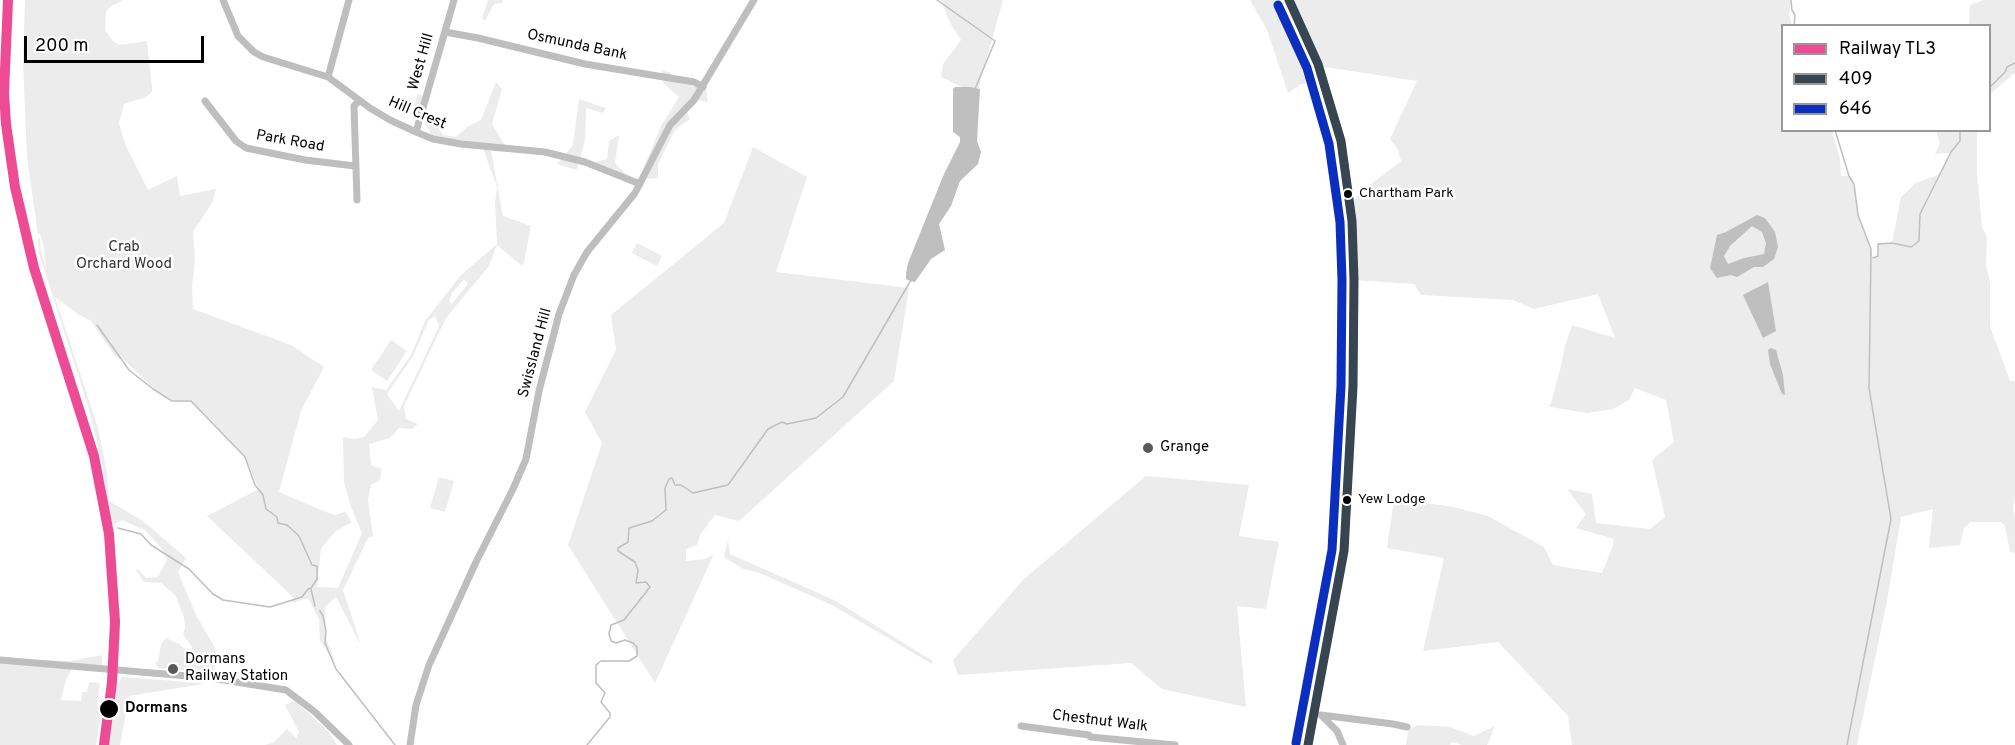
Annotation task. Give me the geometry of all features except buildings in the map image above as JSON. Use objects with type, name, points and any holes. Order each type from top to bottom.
[{"type":"street","name":"Hill Crest","points":[[223,0],[238,36],[254,52],[262,57],[328,77],[390,120],[416,132],[461,144],[545,152],[585,162],[640,184]]},
{"type":"street","points":[[328,77],[349,0]]},
{"type":"street","name":"West Hill","points":[[416,132],[454,0]]},
{"type":"street","name":"Swissland Hill","points":[[410,745],[416,705],[429,665],[526,459],[539,391],[559,314],[574,275],[586,252],[635,193],[670,125],[703,87],[754,0]]},
{"type":"street","points":[[1289,0],[1314,53],[1335,115],[1344,154],[1352,221],[1354,330],[1344,551],[1317,715],[1308,745]]},
{"type":"street","name":"Osmunda Bank","points":[[445,32],[585,64],[694,82],[703,87]]},
{"type":"street","points":[[357,200],[354,106],[359,100]]},
{"type":"street","name":"Park Road","points":[[205,101],[236,141],[246,148],[305,160],[355,166]]},
{"type":"street","points":[[0,660],[217,678],[286,690],[315,712],[349,745]]},
{"type":"street","points":[[1317,715],[1407,727]]},
{"type":"street","points":[[1317,715],[1337,731],[1343,745]]},
{"type":"street","name":"Chestnut Walk","points":[[1021,726],[1093,737],[1175,745]]},
{"type":"green space","name":"Crab Orchard Wood","points":[[25,0],[124,0],[106,11],[105,30],[119,45],[147,41],[152,87],[152,92],[146,97],[124,104],[119,123],[125,144],[148,190],[177,176],[180,196],[216,189],[213,201],[193,232],[195,262],[192,287],[193,309],[291,345],[324,367],[301,411],[279,492],[335,515],[345,512],[352,522],[336,531],[321,548],[317,587],[338,588],[362,533],[344,482],[343,437],[355,439],[364,437],[378,420],[372,387],[386,390],[411,355],[425,321],[462,274],[497,244],[495,202],[497,187],[481,143],[433,137],[414,107],[418,94],[429,98],[426,110],[443,135],[456,137],[467,127],[481,120],[496,82],[502,89],[492,124],[509,152],[491,151],[503,216],[531,226],[524,262],[522,266],[497,245],[489,266],[446,318],[404,406],[406,419],[418,424],[412,429],[399,428],[390,438],[369,444],[371,465],[382,469],[380,480],[371,485],[368,500],[373,536],[368,538],[343,590],[361,645],[336,597],[325,607],[326,638],[336,665],[320,641],[319,619],[308,598],[291,603],[294,598],[207,516],[259,489],[245,457],[191,401],[173,400],[153,388],[121,357],[119,359],[116,357],[91,321],[55,297],[98,428],[107,473],[109,501],[143,521],[186,558],[178,572],[196,615],[214,646],[216,658],[214,673],[159,668],[155,663],[158,661],[161,644],[166,638],[179,644],[189,653],[192,652],[192,647],[183,635],[184,617],[175,595],[161,583],[144,582],[136,570],[138,569],[146,578],[158,577],[167,559],[162,549],[145,530],[122,520],[112,525],[120,624],[119,661],[117,661],[116,588],[103,467],[88,406],[39,253],[38,238],[46,268],[44,248],[40,234],[38,234],[27,158],[23,62]],"holes":[[[464,279],[468,284],[451,305],[449,301],[452,293]],[[435,316],[439,326],[399,411],[387,394],[413,356],[429,320]]]},
{"type":"green space","points":[[488,0],[503,0],[502,3],[494,4],[485,21],[482,18]]},
{"type":"green space","points":[[941,0],[1003,0],[977,94],[941,77],[943,64],[961,40],[950,23]]},
{"type":"green space","points":[[1250,0],[1279,0],[1291,20],[1315,83],[1301,84],[1288,93],[1267,30]]},
{"type":"green space","points":[[1289,0],[1791,0],[1789,14],[1792,24],[1781,24],[1781,132],[1832,132],[1840,159],[1841,176],[1849,176],[1854,184],[1858,215],[1873,259],[1878,256],[1878,244],[1892,243],[1901,197],[1916,183],[1938,175],[1950,153],[1935,154],[1940,143],[1936,132],[1977,132],[1977,174],[1982,227],[1987,237],[1986,265],[1990,283],[1990,326],[2010,381],[2015,381],[2015,496],[2013,508],[2015,553],[2010,552],[2005,526],[2001,522],[1971,522],[1964,528],[1960,545],[1929,548],[1933,509],[1901,517],[1887,601],[1857,745],[1572,745],[1568,716],[1498,642],[1423,651],[1444,558],[1387,548],[1394,499],[1454,507],[1488,516],[1544,547],[1553,565],[1602,573],[1614,539],[1576,528],[1586,514],[1567,489],[1592,494],[1596,523],[1650,529],[1665,517],[1652,460],[1674,442],[1666,400],[1635,388],[1629,400],[1613,409],[1587,413],[1550,407],[1572,325],[1615,338],[1598,294],[1534,309],[1513,300],[1421,295],[1414,284],[1354,280],[1350,204],[1366,188],[1401,161],[1398,150],[1390,139],[1417,81],[1318,66]]},
{"type":"green space","points":[[1984,0],[2015,0],[2015,73],[1991,93],[1991,24],[1969,24],[1970,5]]},
{"type":"green space","points":[[662,70],[671,73],[672,81],[706,89],[708,102],[691,99],[684,105],[690,119],[675,130],[658,164],[658,178],[646,179],[642,172],[661,126],[679,97],[663,83]]},
{"type":"green space","points":[[579,99],[606,108],[603,113],[586,108],[585,140],[577,170],[557,164],[573,145]]},
{"type":"green space","points":[[619,135],[615,163],[627,176],[595,162],[607,159],[609,141]]},
{"type":"green space","points":[[753,147],[807,177],[776,272],[909,288],[894,381],[739,521],[715,515],[700,535],[697,545],[686,549],[686,561],[705,559],[714,554],[655,683],[568,545],[602,443],[585,412],[616,350],[611,315],[724,223]]},
{"type":"green space","points":[[637,243],[662,256],[657,266],[632,253]]},
{"type":"green space","points":[[391,340],[407,351],[387,381],[371,370]]},
{"type":"green space","points":[[1146,476],[1249,485],[1239,536],[1279,542],[1266,609],[1237,606],[1246,707],[1162,689],[1131,663],[958,675],[953,660],[1024,579]]},
{"type":"green space","points":[[439,477],[454,481],[445,512],[430,508]]},
{"type":"green space","points":[[728,540],[730,554],[834,600],[933,661],[932,664],[832,605],[757,572],[743,569],[724,557]]},
{"type":"green space","points":[[102,655],[102,665],[75,664],[66,679],[61,700],[81,701],[82,692],[87,692],[89,682],[100,683],[97,707],[102,708],[96,745],[0,745],[0,658],[71,661]]},
{"type":"green space","points":[[122,677],[203,684],[129,696],[120,745],[106,745],[111,717],[114,714],[111,713],[114,689]]},
{"type":"green space","points":[[295,701],[328,731],[337,745],[265,745],[274,742],[287,729],[296,738],[299,732],[285,705]]},
{"type":"green space","points":[[1418,725],[1450,727],[1474,736],[1495,726],[1487,745],[1462,745],[1452,742],[1450,745],[1406,745],[1408,730]]},
{"type":"shaded area","points":[[955,87],[980,89],[977,141],[981,152],[978,164],[960,181],[951,206],[939,224],[945,250],[931,259],[915,282],[910,281],[906,279],[908,263],[944,174],[960,142],[960,137],[953,132],[953,89]]},
{"type":"shaded area","points":[[1757,215],[1765,218],[1775,232],[1778,247],[1774,259],[1763,267],[1754,267],[1737,277],[1731,275],[1717,278],[1710,268],[1717,235]],"holes":[[[1752,226],[1762,232],[1766,243],[1764,254],[1728,264],[1724,256],[1730,246]]]},
{"type":"shaded area","points":[[1768,282],[1776,331],[1763,338],[1743,295]]},
{"type":"shaded area","points":[[1771,348],[1776,350],[1783,375],[1785,395],[1782,394],[1770,364],[1768,350]]},
{"type":"waterway","points":[[937,0],[995,41],[975,89]]},
{"type":"waterway","points":[[1791,0],[1795,15],[1794,24]]},
{"type":"waterway","points":[[1991,86],[2007,67],[2015,63]]},
{"type":"waterway","points":[[1836,132],[1849,176],[1854,184],[1858,215],[1871,249],[1869,388],[1891,519],[1847,745]]},
{"type":"waterway","points":[[1873,258],[1878,256],[1878,244],[1892,243],[1911,247],[1919,241],[1920,214],[1951,152],[1960,141],[1960,132]]},
{"type":"waterway","points":[[587,745],[610,717],[610,713],[601,702],[605,693],[596,683],[596,665],[601,661],[629,661],[637,656],[637,647],[633,643],[625,640],[616,643],[611,641],[609,634],[611,625],[624,620],[650,587],[646,582],[636,583],[638,570],[635,562],[618,551],[618,548],[628,542],[629,528],[652,521],[666,510],[665,488],[669,479],[672,478],[675,485],[681,485],[693,493],[728,485],[768,429],[782,422],[787,424],[816,418],[843,397],[911,280]]},
{"type":"waterway","points":[[97,325],[129,370],[172,401],[191,401],[245,457],[255,485],[263,495],[266,509],[277,517],[278,523],[287,525],[299,536],[312,565],[317,566],[317,579],[302,597],[270,607],[223,600],[213,594],[189,569],[151,545],[141,534],[118,528]]},
{"type":"waterway","points":[[311,589],[315,606]]},
{"type":"waterway","points":[[320,611],[326,631],[325,643],[336,669],[395,745]]},
{"type":"rail line","name":"TL3","points":[[8,0],[4,93],[15,187],[34,268],[94,456],[109,534],[115,622],[112,682],[104,745]]},
{"type":"transit line","name":"409","points":[[1289,0],[1318,64],[1341,141],[1352,221],[1354,280],[1353,386],[1344,551],[1308,745]]},
{"type":"transit line","name":"646","points":[[1278,5],[1307,68],[1329,144],[1340,222],[1342,280],[1341,386],[1332,550],[1296,743]]},
{"type":"place","name":"Chartham Park","points":[[1348,194]]},
{"type":"place","name":"Grange","points":[[1148,448]]},
{"type":"place","name":"Yew Lodge","points":[[1347,500]]},
{"type":"place","name":"Dormans Railway Station","points":[[173,669]]},
{"type":"place","name":"Dormans","points":[[109,709]]}]
